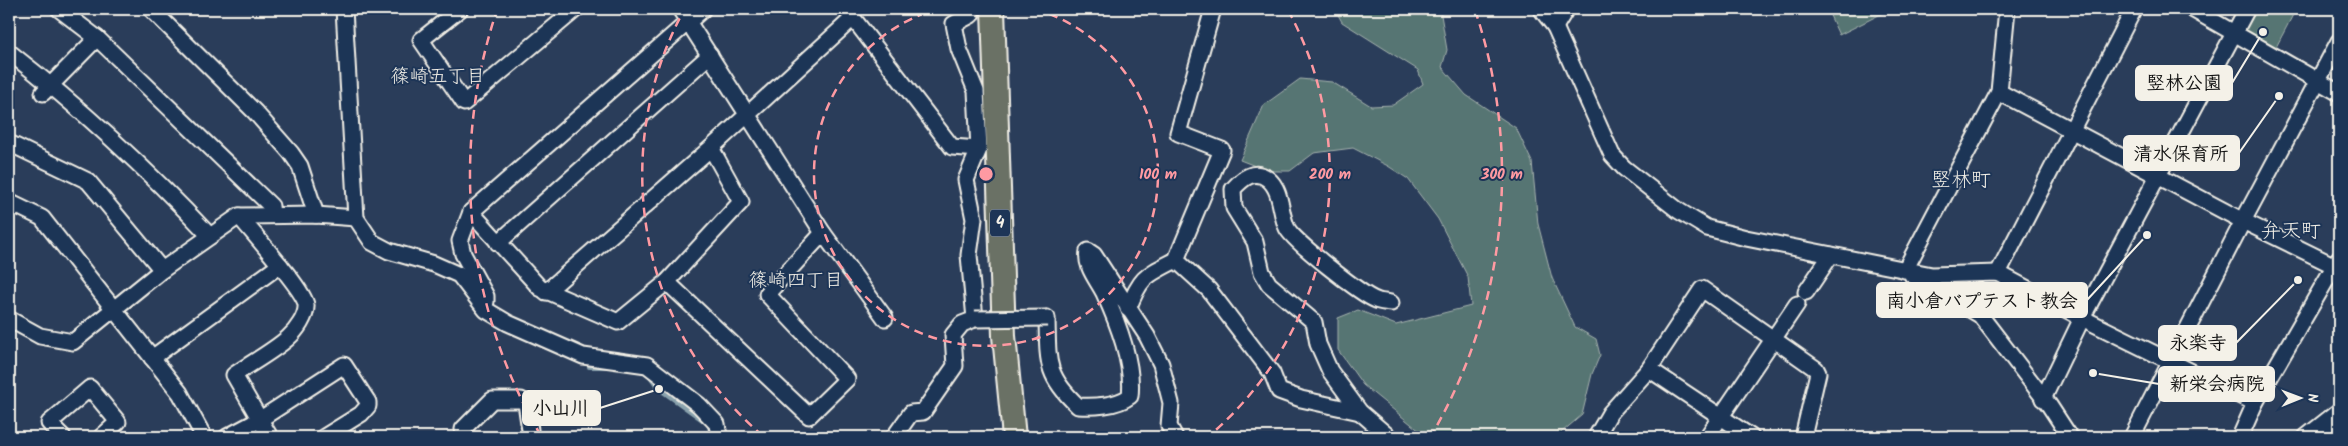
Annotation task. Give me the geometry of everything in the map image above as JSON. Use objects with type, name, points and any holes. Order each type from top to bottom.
[{"type":"highway","name":"4","points":[[993,9],[1004,336],[1014,437]]},
{"type":"highway","name":"4","points":[[1008,9],[1018,326],[1023,400],[1028,437]]},
{"type":"street","points":[[59,9],[97,38],[271,206],[272,215]]},
{"type":"street","points":[[151,9],[255,112],[291,153],[300,166],[316,215]]},
{"type":"street","points":[[344,9],[356,218],[372,242],[389,251],[434,264],[459,274],[486,310],[508,324],[583,356],[647,365],[705,411],[717,424],[719,437]]},
{"type":"street","points":[[460,9],[421,40],[464,103],[576,9]]},
{"type":"street","points":[[680,9],[822,233],[885,318]]},
{"type":"street","points":[[486,310],[486,296],[464,254],[460,241],[471,212],[703,9]]},
{"type":"street","points":[[1128,309],[1137,286],[1146,276],[1176,260],[1222,150],[1178,133],[1214,9]]},
{"type":"street","points":[[1541,9],[1555,27],[1612,155],[1624,168],[1679,211],[1707,228],[1932,275],[1998,273],[2082,318],[2255,403]]},
{"type":"street","points":[[1555,27],[1566,9]]},
{"type":"street","points":[[1905,270],[1999,92],[2007,9]]},
{"type":"street","points":[[1998,273],[2134,9]]},
{"type":"street","points":[[2192,9],[2318,83],[2339,93]]},
{"type":"street","points":[[2043,399],[2082,318],[2247,9]]},
{"type":"street","points":[[546,292],[711,148],[850,13],[952,147],[979,149]]},
{"type":"street","points":[[971,15],[954,24],[959,49],[976,91],[979,149],[966,180],[974,219],[969,255],[974,319]]},
{"type":"street","points":[[47,89],[97,38]]},
{"type":"street","points":[[2132,437],[2243,221],[2339,41]]},
{"type":"street","points":[[9,52],[47,89],[102,129],[170,193],[210,236]]},
{"type":"street","points":[[498,243],[710,56]]},
{"type":"street","points":[[1999,92],[2243,221],[2338,264],[2255,403],[2240,437]]},
{"type":"street","points":[[10,142],[88,181],[162,270]]},
{"type":"street","points":[[471,212],[540,288],[618,322],[666,282],[741,202],[711,148]]},
{"type":"street","points":[[1389,437],[1360,412],[1330,371],[1318,344],[1314,322],[1269,284],[1265,278],[1255,242],[1234,208],[1233,189],[1243,178],[1258,175],[1266,178],[1276,189],[1288,230],[1309,251],[1374,300],[1391,302]]},
{"type":"street","points":[[9,202],[42,218],[180,393],[204,437]]},
{"type":"street","points":[[9,319],[40,336],[73,342],[162,270],[239,216],[316,215],[356,218]]},
{"type":"street","points":[[239,216],[280,265],[302,295],[306,305],[302,318],[288,338],[234,375],[270,437]]},
{"type":"street","points":[[666,282],[809,416],[847,378],[766,294],[822,233]]},
{"type":"street","points":[[894,437],[911,413],[923,412],[955,366],[953,335],[962,324],[974,319],[1047,318],[1048,364],[1061,390],[1078,406],[1088,407],[1124,401],[1130,396],[1130,371],[1117,324],[1103,292],[1086,261],[1088,251],[1094,255],[1147,336],[1161,364],[1171,403],[1169,426],[1175,437]]},
{"type":"street","points":[[1707,437],[1772,338],[1831,255]]},
{"type":"street","points":[[1176,260],[1209,290],[1272,373],[1279,391],[1301,399],[1360,412]]},
{"type":"street","points":[[152,358],[280,265]]},
{"type":"street","points":[[1905,270],[1980,315],[2070,437]]},
{"type":"street","points":[[1596,437],[1610,413],[1649,369],[1702,289],[1818,372],[1803,437]]},
{"type":"street","points":[[227,437],[259,420],[344,365],[368,402],[368,406],[361,414],[324,437]]},
{"type":"street","points":[[1649,369],[1751,437]]},
{"type":"street","points":[[61,436],[50,423],[90,388],[118,422],[101,437]]},
{"type":"street","points":[[464,437],[464,429],[492,400],[521,400],[526,403],[530,430]]},
{"type":"street","points":[[2306,437],[2339,411]]},
{"type":"street","points":[[2322,437],[2339,429]]},
{"type":"shaded area","points":[[1874,429],[1926,431],[1948,437],[1854,437]]},
{"type":"green space","points":[[1335,9],[1440,9],[1447,50],[1442,67],[1466,95],[1516,128],[1532,162],[1538,224],[1552,278],[1575,327],[1596,339],[1600,355],[1592,374],[1582,415],[1556,437],[1427,437],[1363,385],[1338,350],[1338,318],[1358,310],[1396,325],[1471,306],[1468,277],[1438,219],[1408,179],[1388,166],[1353,148],[1314,153],[1290,171],[1268,171],[1240,160],[1264,105],[1300,79],[1332,82],[1371,106],[1393,105],[1423,84],[1418,70],[1342,22]]},
{"type":"green space","points":[[1827,9],[1877,9],[1883,13],[1839,35]]},
{"type":"green space","points":[[2252,9],[2296,9],[2274,51],[2241,29]]},
{"type":"waterway","points":[[589,367],[612,367]]},
{"type":"waterway","points":[[649,375],[659,389],[708,424],[712,437]]},
{"type":"place","name":"竪林公園","points":[[2263,32]]},
{"type":"place","name":"清水保育所","points":[[2279,96]]},
{"type":"place","name":"南小倉バプテスト教会","points":[[2147,235]]},
{"type":"place","name":"永楽寺","points":[[2298,280]]},
{"type":"place","name":"新栄会病院","points":[[2093,373]]},
{"type":"place","name":"小山川","points":[[659,389]]},
{"type":"district","name":"篠崎五丁目","points":[[438,77]]},
{"type":"district","name":"竪林町","points":[[1961,181]]},
{"type":"district","name":"弁天町","points":[[2291,232]]},
{"type":"district","name":"篠崎四丁目","points":[[796,281]]}]
